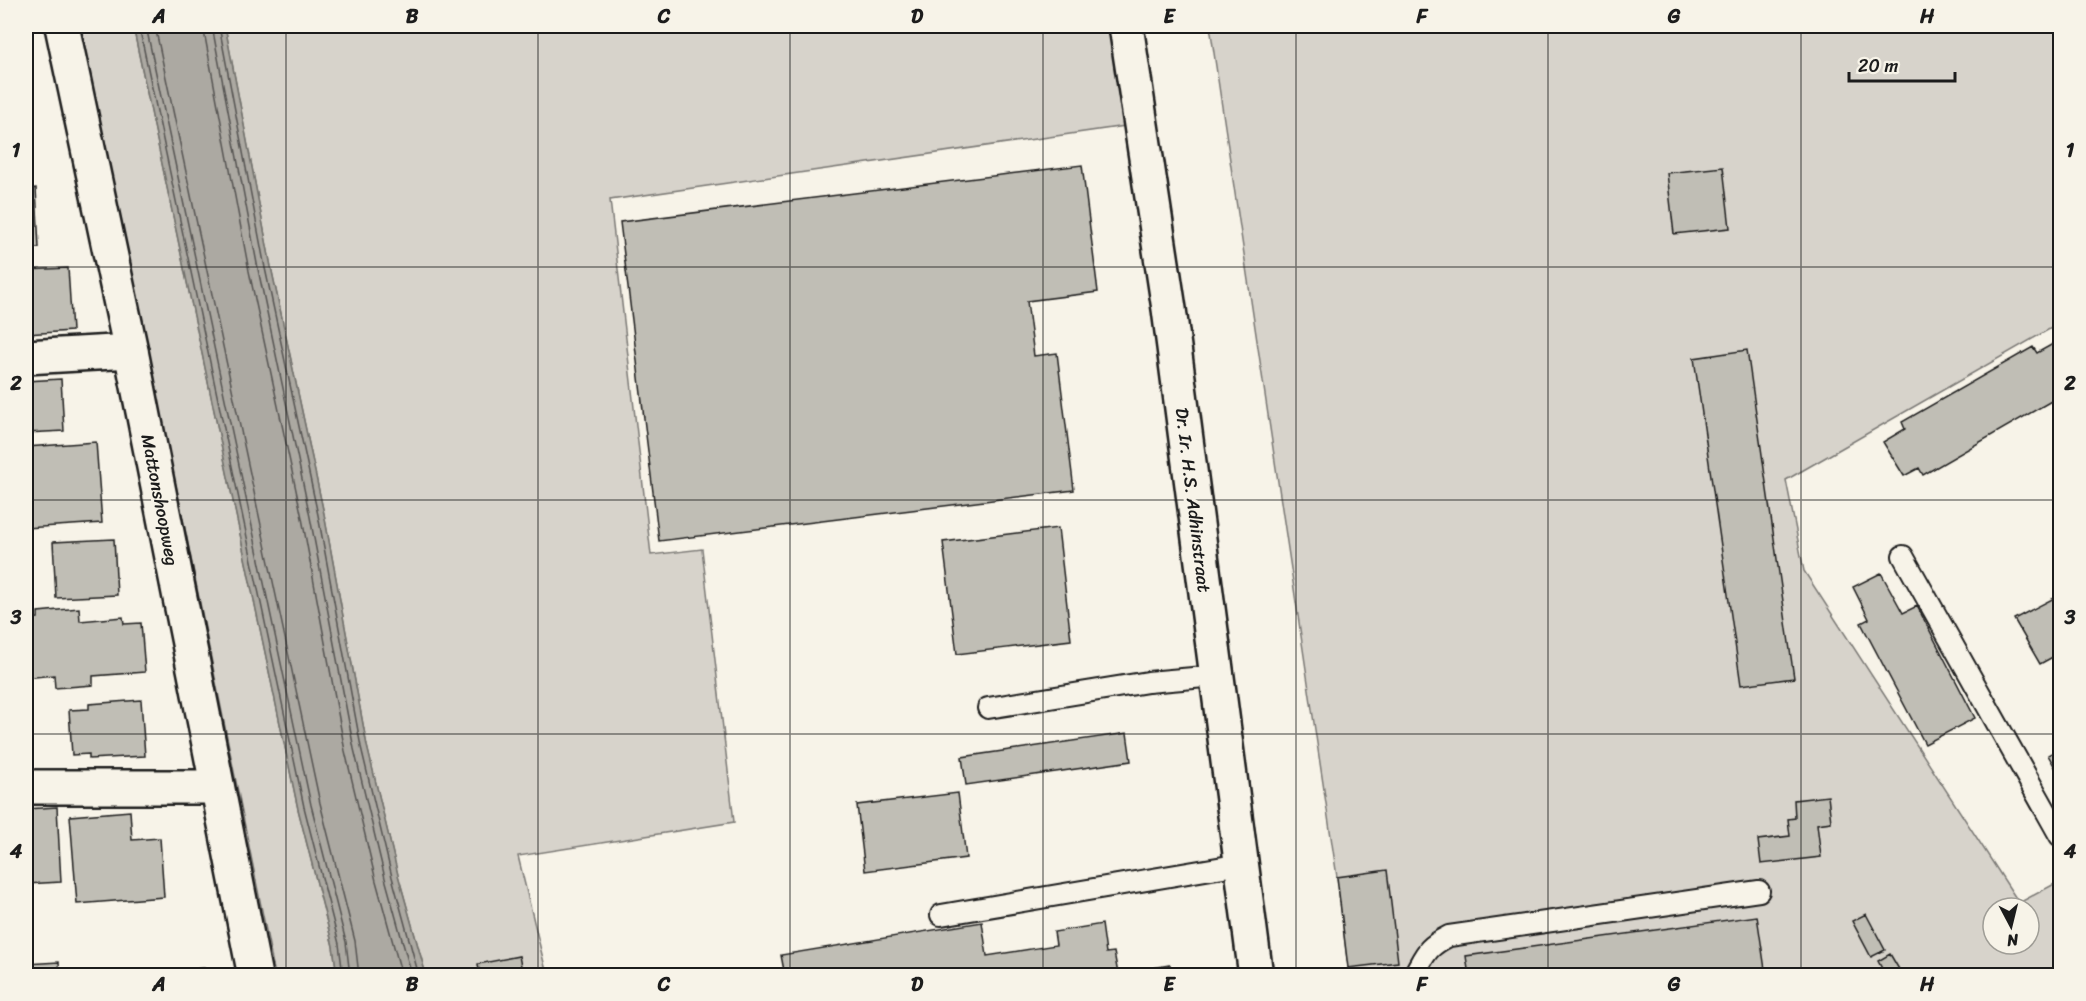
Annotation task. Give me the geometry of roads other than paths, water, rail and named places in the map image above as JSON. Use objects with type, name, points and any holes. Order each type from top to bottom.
[{"type":"street","name":"Mattonshoopweg","points":[[62,26],[131,351],[255,975]]},
{"type":"street","name":"Dr. Ir. H.S. Adhinstraat","points":[[1126,26],[1168,309],[1256,975]]},
{"type":"street","points":[[26,357],[131,351]]},
{"type":"street","points":[[26,787],[216,787]]},
{"type":"lane","points":[[1903,556],[2061,836]]},
{"type":"lane","points":[[988,708],[1148,682],[1216,676]]},
{"type":"lane","points":[[941,915],[1241,864]]},
{"type":"lane","points":[[1413,975],[1421,958],[1432,944],[1449,936],[1759,891]]},
{"type":"water","points":[[133,26],[225,26],[271,267],[324,514],[367,746],[398,875],[426,975],[337,975],[333,946],[298,809]]}]
